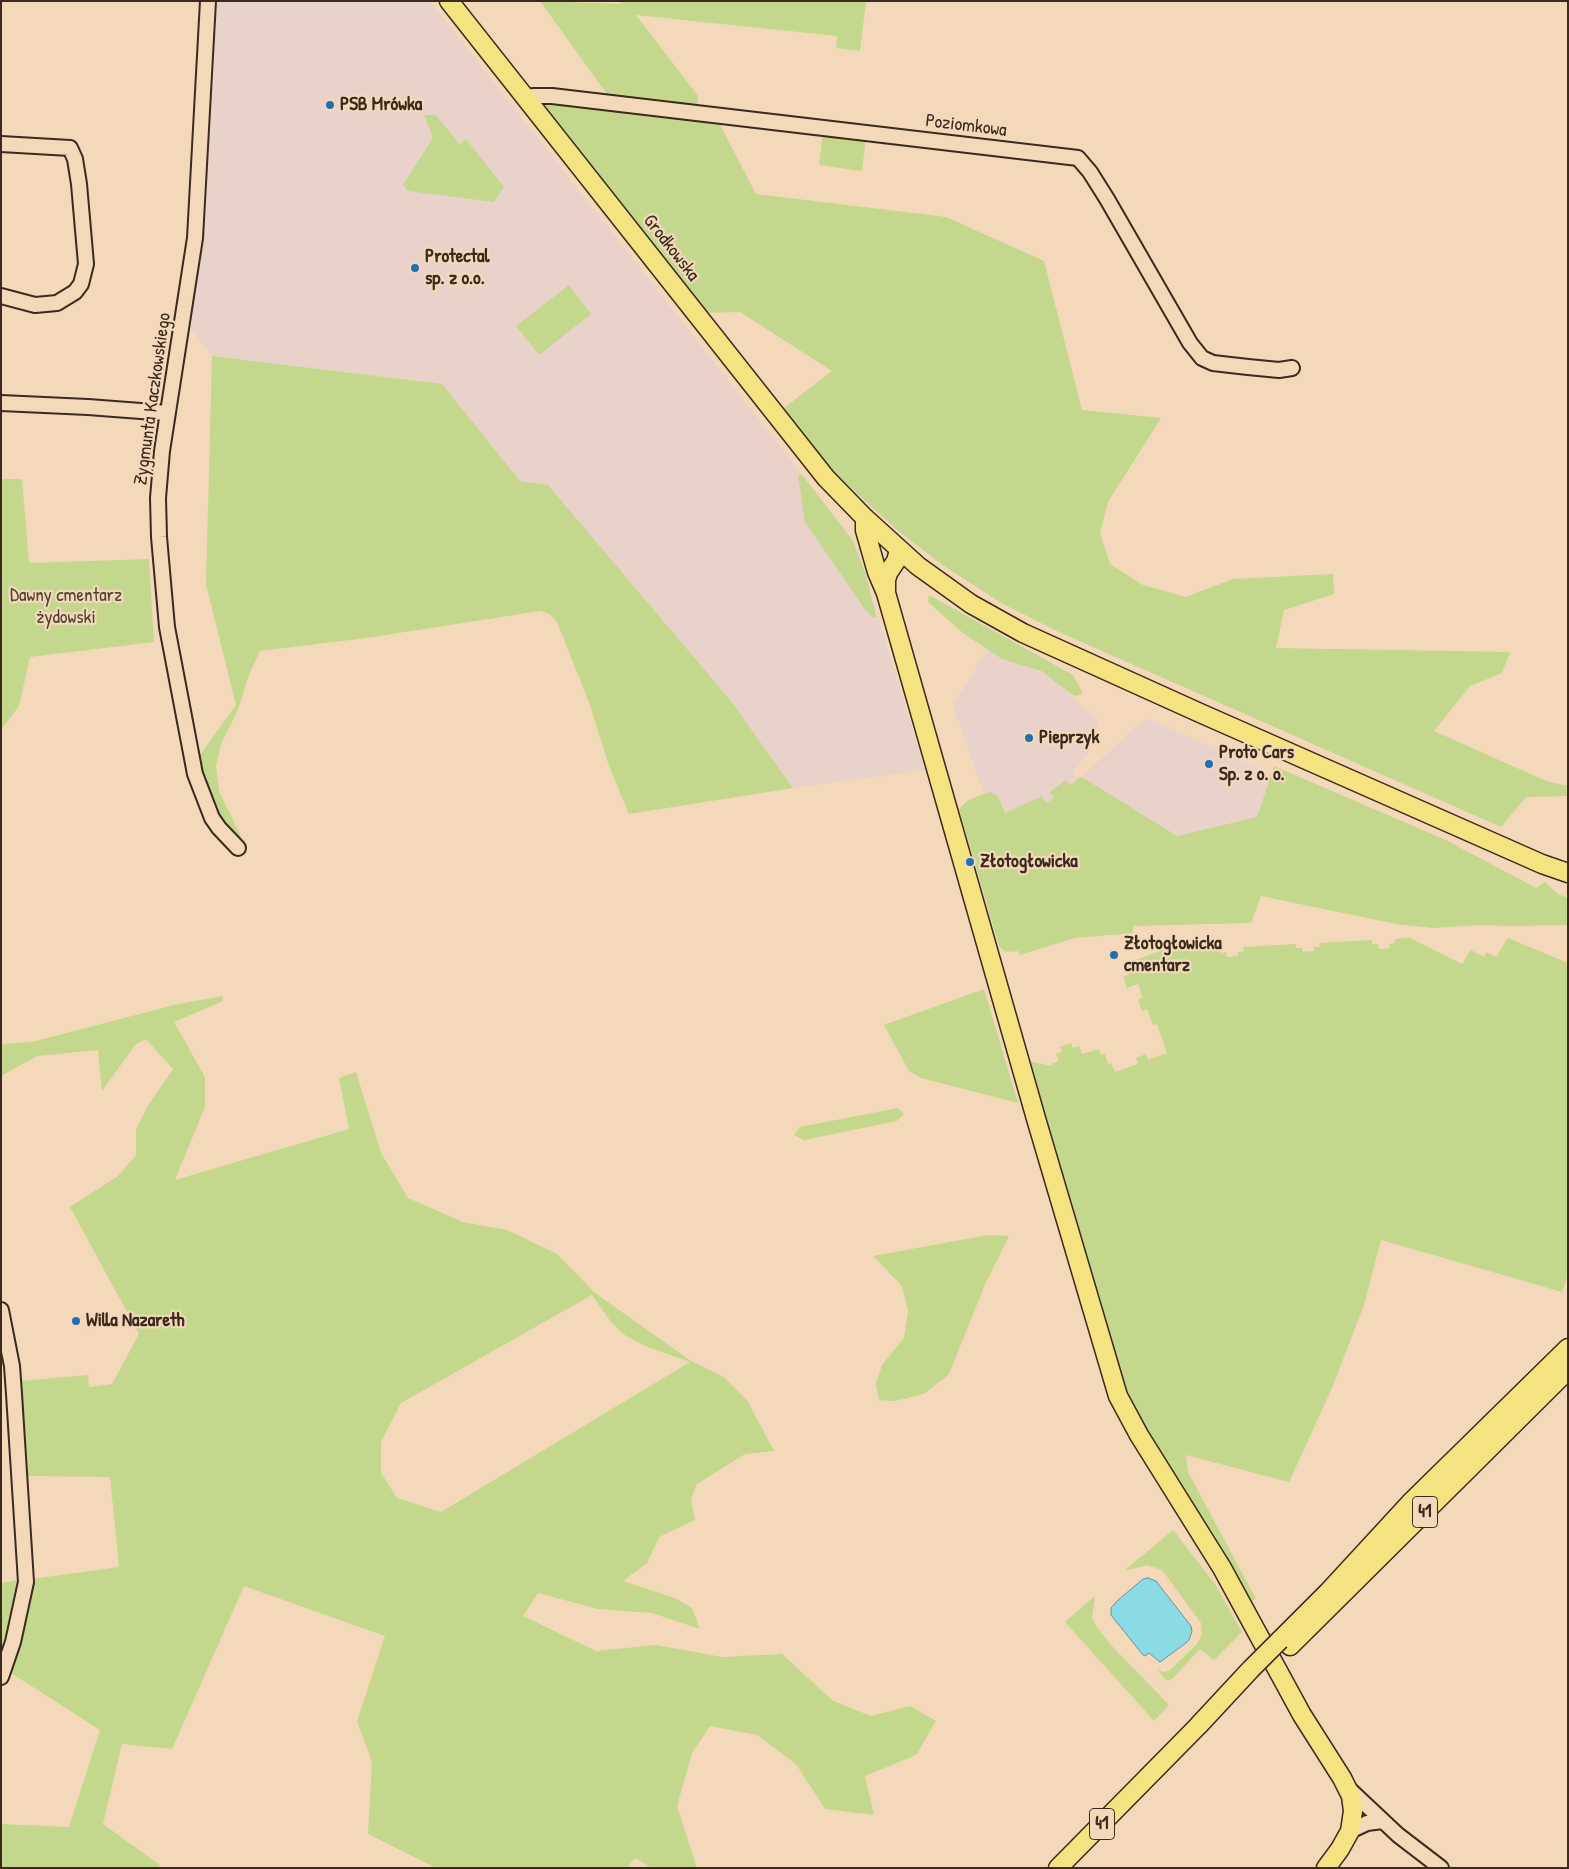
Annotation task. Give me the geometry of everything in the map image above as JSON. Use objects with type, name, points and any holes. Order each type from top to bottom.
[{"type":"main road","name":"Grodkowska","points":[[448,1],[826,478],[865,518],[918,566],[972,604],[1023,632],[1200,713],[1542,864]]},
{"type":"main road","points":[[865,518],[865,530],[877,572],[886,593],[992,968],[1118,1396],[1139,1435],[1222,1568],[1302,1715],[1348,1788],[1353,1810],[1350,1831],[1326,1868]]},
{"type":"main road","points":[[877,572],[880,563],[887,555],[899,550]]},
{"type":"main road","points":[[886,593],[888,573],[896,561],[899,550]]},
{"type":"main road","points":[[886,593],[892,578],[898,572],[918,566]]},
{"type":"main road","points":[[1542,864],[1568,873]]},
{"type":"main road","points":[[1542,864],[1568,879]]},
{"type":"main road","name":"41","points":[[1284,1644],[1328,1592],[1422,1490],[1486,1430],[1568,1348]]},
{"type":"main road","name":"41","points":[[1071,1868],[1255,1673],[1568,1370]]},
{"type":"main road","name":"41","points":[[1058,1868],[1198,1726],[1255,1673]]},
{"type":"street","name":"Zygmunta Kaczkowskiego","points":[[208,1],[195,238],[167,413],[158,498],[159,537],[167,627],[195,774],[212,818],[238,848]]},
{"type":"street","name":"Poziomkowa","points":[[526,99],[533,96],[552,96],[1078,158],[1090,172],[1107,199],[1190,343],[1202,358],[1213,363],[1248,368],[1279,370],[1292,368]]},
{"type":"street","points":[[1,144],[70,148],[75,160],[79,184],[86,264],[81,284],[75,292],[57,303],[35,305],[1,296]]},
{"type":"street","points":[[1,403],[167,413]]},
{"type":"street","points":[[1,1310],[12,1366],[26,1582],[13,1642],[1,1677]]},
{"type":"street","points":[[1348,1788],[1382,1821],[1442,1868]]},
{"type":"street","points":[[1350,1831],[1367,1823],[1382,1821]]},
{"type":"shaded area","points":[[217,1],[430,1],[845,529],[859,555],[925,770],[793,788],[731,701],[548,485],[520,481],[442,384],[212,356],[189,326],[203,243]]},
{"type":"shaded area","name":"Pieprzyk","points":[[987,649],[1003,659],[1033,668],[1053,679],[1100,722],[1087,755],[1072,773],[1078,778],[1071,785],[1066,780],[1050,792],[1054,798],[1045,803],[1042,797],[1005,813],[998,797],[990,792],[984,794],[953,706]]},
{"type":"shaded area","points":[[1149,719],[1271,774],[1257,817],[1177,836],[1082,777],[1138,724]]},
{"type":"green space","points":[[540,1],[621,4],[619,1],[866,1],[860,51],[836,48],[837,36],[636,15],[698,96],[697,106],[609,97]]},
{"type":"green space","points":[[541,101],[717,119],[756,194],[946,217],[1044,261],[1082,410],[1161,418],[1108,502],[1100,533],[1110,564],[1143,585],[1186,597],[1233,579],[1333,574],[1334,594],[1284,610],[1276,648],[1510,652],[1502,673],[1470,686],[1434,731],[1546,781],[1568,786],[1568,796],[1526,797],[1501,827],[1059,632],[1003,604],[944,566],[897,530],[838,476],[780,411],[832,371],[740,312],[703,313],[540,106]]},
{"type":"green space","points":[[424,115],[436,115],[460,145],[466,139],[504,187],[494,202],[408,191],[403,185],[433,138]]},
{"type":"green space","points":[[823,132],[866,137],[862,171],[819,165]]},
{"type":"green space","points":[[569,285],[591,314],[539,355],[516,326]]},
{"type":"green space","points":[[212,356],[442,384],[520,481],[548,485],[731,701],[793,788],[629,814],[608,763],[590,705],[557,622],[550,614],[540,611],[366,638],[260,651],[248,677],[238,710],[221,744],[216,766],[219,791],[240,834],[241,840],[238,843],[198,800],[187,773],[236,705],[206,584]]},
{"type":"green space","points":[[798,475],[803,476],[853,541],[865,572],[876,616],[873,618],[864,608],[805,522]]},
{"type":"green space","name":"Dawny cmentarz żydowski","points":[[1,479],[22,479],[29,563],[149,559],[154,642],[30,657],[19,706],[1,730]]},
{"type":"green space","points":[[929,595],[1073,675],[1083,694],[1074,696],[1041,671],[1002,659],[963,633],[928,602]]},
{"type":"green space","points":[[1274,766],[1446,840],[1536,888],[1545,882],[1558,894],[1568,898],[1568,925],[1479,925],[1433,928],[1396,924],[1261,896],[1251,923],[1133,926],[1133,933],[1075,938],[1020,955],[1018,951],[1004,951],[999,946],[959,809],[968,800],[990,792],[998,797],[1005,813],[1042,796],[1046,803],[1054,798],[1050,792],[1066,780],[1071,785],[1078,778],[1082,777],[1177,836],[1257,817]]},
{"type":"green space","points":[[1410,938],[1462,964],[1471,950],[1484,957],[1486,952],[1496,957],[1508,938],[1568,963],[1568,1275],[1562,1292],[1381,1240],[1364,1305],[1332,1388],[1289,1482],[1186,1455],[1188,1472],[1256,1599],[1250,1602],[1141,1427],[1120,1383],[1027,1061],[1052,1066],[1052,1064],[1059,1061],[1056,1054],[1062,1052],[1060,1047],[1071,1043],[1073,1048],[1079,1046],[1082,1054],[1099,1049],[1101,1055],[1105,1054],[1108,1064],[1111,1063],[1115,1072],[1138,1064],[1136,1058],[1146,1054],[1148,1060],[1167,1053],[1157,1024],[1153,1025],[1147,1009],[1142,1011],[1138,1000],[1143,998],[1138,984],[1127,988],[1123,977],[1130,974],[1129,970],[1124,971],[1122,965],[1165,949],[1202,946],[1220,948],[1221,953],[1226,952],[1227,957],[1238,956],[1238,952],[1244,952],[1243,947],[1296,944],[1296,948],[1302,948],[1303,952],[1314,951],[1314,947],[1320,947],[1319,943],[1372,940],[1372,944],[1378,944],[1379,949],[1390,948],[1389,944],[1395,943],[1395,939]]},
{"type":"green space","points":[[984,989],[1018,1103],[921,1078],[909,1071],[884,1025]]},
{"type":"green space","points":[[222,996],[223,1001],[174,1022],[205,1077],[205,1107],[175,1180],[349,1129],[339,1078],[356,1072],[381,1153],[408,1198],[463,1222],[507,1230],[557,1254],[595,1293],[691,1361],[722,1376],[747,1400],[774,1451],[745,1454],[697,1484],[691,1499],[695,1520],[659,1537],[647,1563],[623,1581],[675,1598],[692,1608],[700,1629],[652,1613],[598,1609],[538,1593],[523,1616],[596,1651],[656,1645],[722,1657],[782,1654],[833,1701],[871,1716],[910,1706],[936,1721],[916,1755],[865,1776],[874,1815],[825,1809],[796,1764],[757,1735],[710,1726],[692,1753],[677,1806],[697,1868],[652,1868],[635,1858],[627,1868],[436,1868],[368,1834],[372,1762],[357,1721],[385,1636],[244,1586],[172,1749],[122,1744],[103,1824],[160,1865],[157,1868],[1,1868],[1,1824],[69,1827],[100,1730],[11,1673],[32,1579],[119,1567],[110,1477],[28,1476],[21,1381],[88,1375],[89,1387],[112,1384],[139,1334],[70,1207],[118,1176],[136,1155],[136,1129],[147,1107],[173,1069],[146,1039],[136,1044],[102,1091],[98,1050],[37,1056],[1,1076],[1,1044],[32,1042],[174,1005]],"holes":[[[592,1295],[611,1322],[626,1336],[645,1346],[690,1362],[441,1512],[397,1498],[381,1473],[381,1442],[401,1403]]]},
{"type":"green space","points":[[898,1108],[904,1114],[897,1121],[804,1140],[794,1135],[800,1127]]},
{"type":"green space","points":[[988,1235],[1009,1236],[984,1287],[949,1374],[924,1394],[895,1401],[879,1400],[876,1384],[882,1365],[904,1338],[908,1311],[902,1286],[873,1256]]},
{"type":"green space","points":[[1173,1530],[1215,1584],[1242,1632],[1214,1660],[1200,1649],[1168,1681],[1158,1670],[1163,1672],[1169,1671],[1197,1644],[1202,1634],[1201,1623],[1162,1570],[1147,1565],[1124,1571]]},
{"type":"green space","points":[[18,1580],[1,1652],[1,1583]]},
{"type":"green space","points":[[1095,1596],[1092,1618],[1096,1626],[1110,1644],[1169,1705],[1154,1721],[1065,1622]]},
{"type":"water","points":[[1148,1578],[1156,1581],[1191,1626],[1192,1631],[1186,1643],[1160,1662],[1149,1653],[1145,1656],[1143,1655],[1111,1615],[1111,1608],[1117,1601],[1143,1579]]},
{"type":"place","name":"PSB Mrówka","points":[[330,105]]},
{"type":"place","name":"Protectal sp. z o.o.","points":[[415,268]]},
{"type":"place","name":"Pieprzyk","points":[[1029,738]]},
{"type":"place","name":"Proto Cars Sp. z o. o.","points":[[1209,764]]},
{"type":"place","name":"Złotogłowicka","points":[[970,862]]},
{"type":"place","name":"Złotogłowicka cmentarz","points":[[1114,955]]},
{"type":"place","name":"Willa Nazareth","points":[[76,1321]]}]
